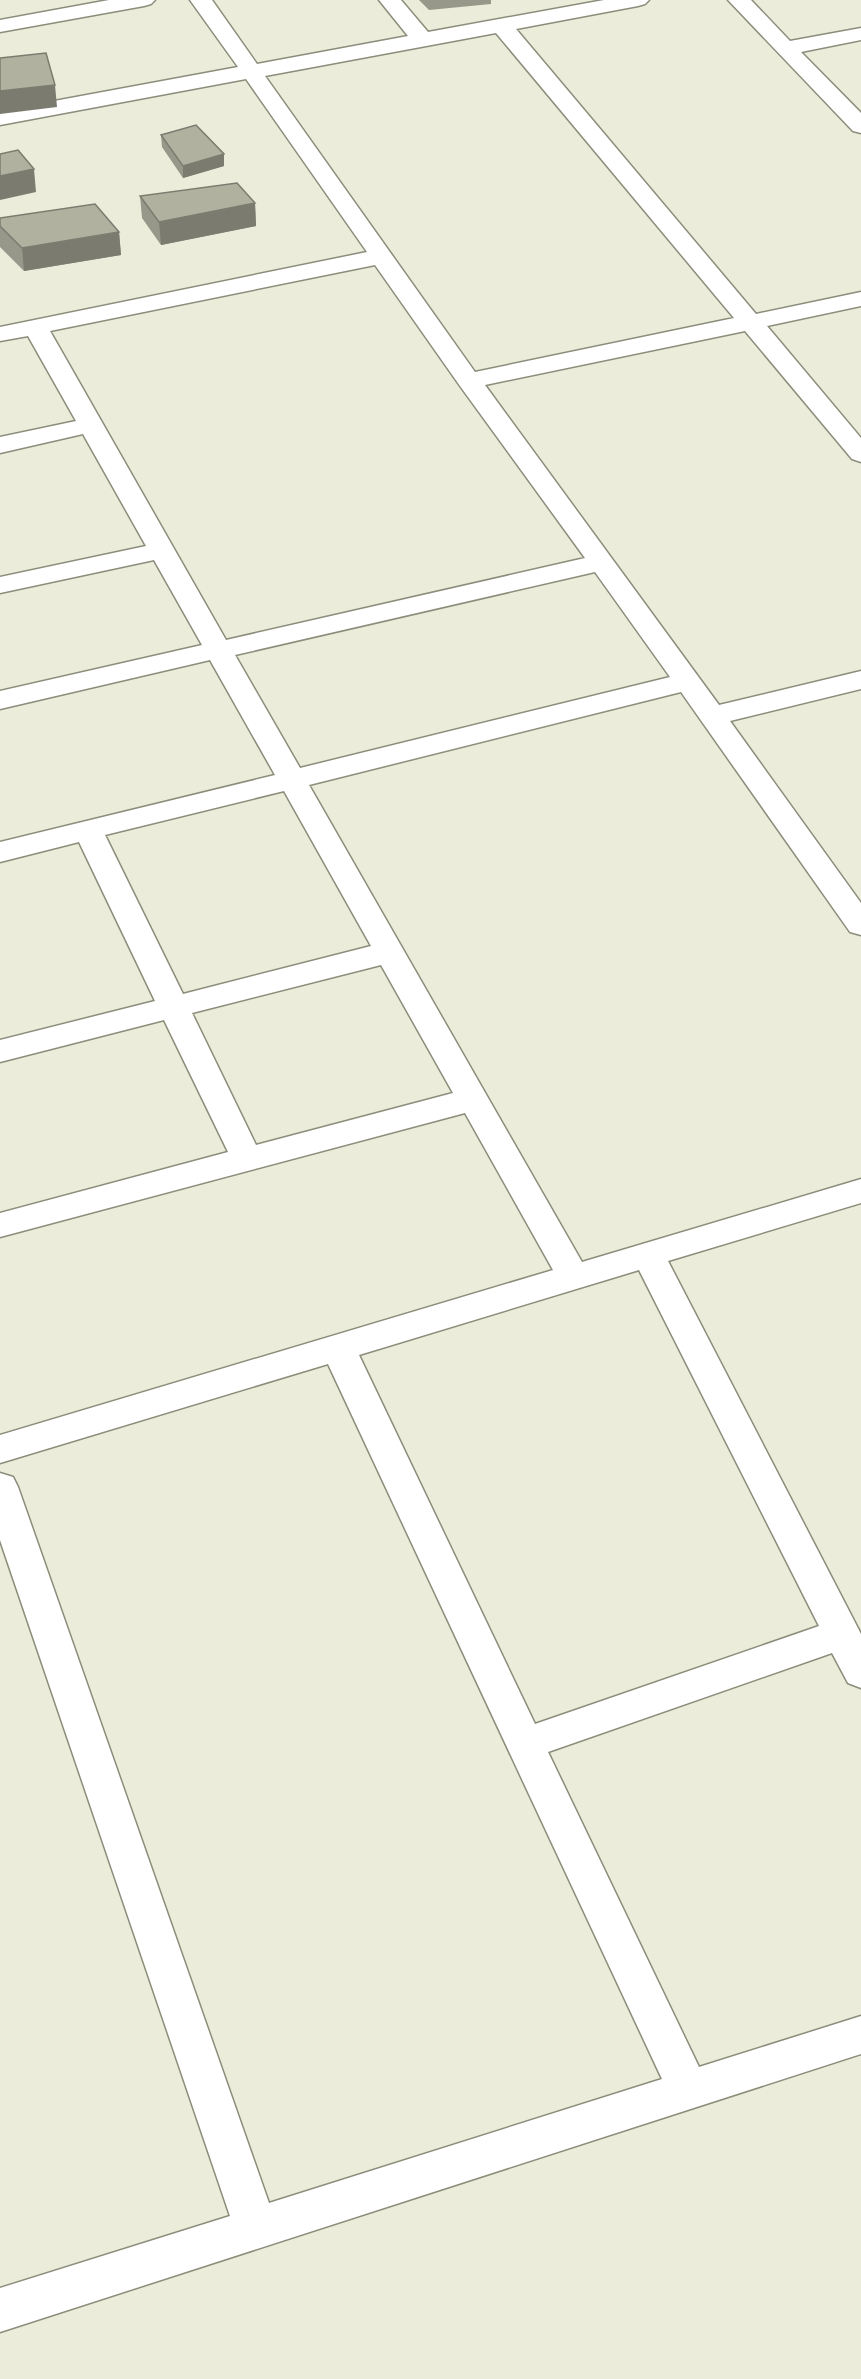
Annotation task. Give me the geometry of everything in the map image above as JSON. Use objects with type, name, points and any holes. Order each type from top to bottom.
[{"type":"street","points":[[0,26],[144,0]]},
{"type":"street","points":[[201,0],[469,381],[602,562],[861,925]]},
{"type":"street","points":[[390,0],[423,40]]},
{"type":"street","points":[[0,118],[501,25],[570,6],[638,0]]},
{"type":"street","points":[[740,0],[861,126]]},
{"type":"street","points":[[501,25],[861,454]]},
{"type":"street","points":[[786,48],[861,34]]},
{"type":"street","points":[[0,334],[383,256]]},
{"type":"street","points":[[469,381],[861,298]]},
{"type":"street","points":[[35,327],[574,1277]]},
{"type":"street","points":[[0,445],[91,425]]},
{"type":"street","points":[[0,585],[162,550]]},
{"type":"street","points":[[0,700],[602,562]]},
{"type":"street","points":[[712,716],[861,680]]},
{"type":"street","points":[[0,852],[687,682]]},
{"type":"street","points":[[88,830],[246,1159]]},
{"type":"street","points":[[0,1051],[390,952]]},
{"type":"street","points":[[0,1225],[473,1099]]},
{"type":"street","points":[[0,1449],[861,1191]]},
{"type":"street","points":[[648,1255],[861,1672]]},
{"type":"street","points":[[338,1348],[688,2090]]},
{"type":"street","points":[[0,1486],[256,2228]]},
{"type":"street","points":[[524,1744],[842,1634]]},
{"type":"street","points":[[0,2310],[861,2035]]},
{"type":"building","points":[[46,53],[55,85],[0,91],[0,58]]},
{"type":"building","points":[[196,125],[224,154],[183,166],[161,135]]},
{"type":"building","points":[[18,150],[34,169],[0,176],[0,154]]},
{"type":"building","points":[[237,183],[255,203],[159,222],[140,196]]},
{"type":"building","points":[[95,204],[119,232],[22,248],[0,226],[0,218]]}]
